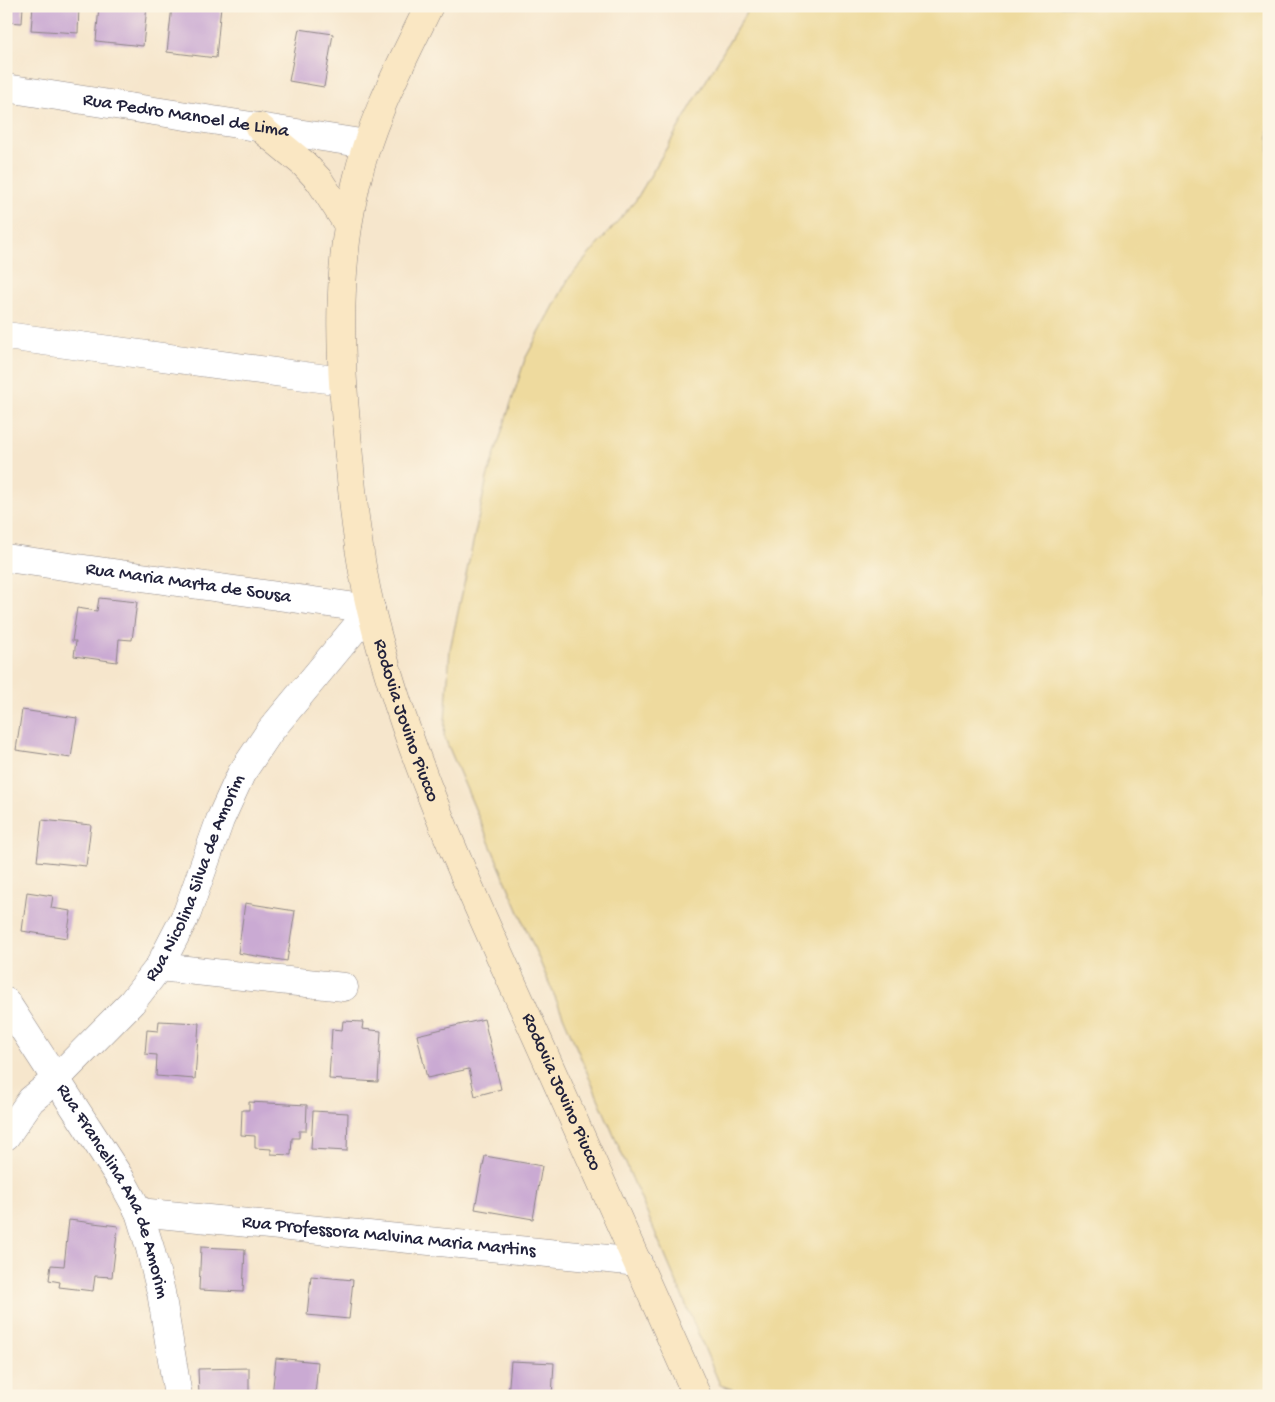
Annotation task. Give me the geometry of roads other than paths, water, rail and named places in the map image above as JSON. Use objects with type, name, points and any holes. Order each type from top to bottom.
[{"type":"main road","name":"Rodovia Jovino Piucco","points":[[429,6],[386,93],[367,144],[356,184],[348,225],[342,317],[342,381],[352,493],[361,558],[371,609],[411,743],[457,861],[697,1396]]},
{"type":"main road","points":[[259,127],[304,164],[319,180],[348,225]]},
{"type":"street","name":"Rua Pedro Manoel de Lima","points":[[6,88],[367,144]]},
{"type":"street","points":[[6,336],[342,381]]},
{"type":"street","name":"Rua Maria Marta de Sousa","points":[[6,558],[371,609]]},
{"type":"street","name":"Rua Nicolina Silva de Amorim","points":[[6,1136],[31,1100],[55,1080],[132,1002],[159,967],[187,913],[220,820],[241,774],[270,731],[371,609]]},
{"type":"street","points":[[159,967],[344,987]]},
{"type":"street","name":"Rua Francelina Ana de Amorim","points":[[6,1002],[122,1181],[139,1212],[161,1292],[178,1396]]},
{"type":"street","name":"Rua Professora Malvina Maria Martins","points":[[139,1212],[638,1262]]}]
